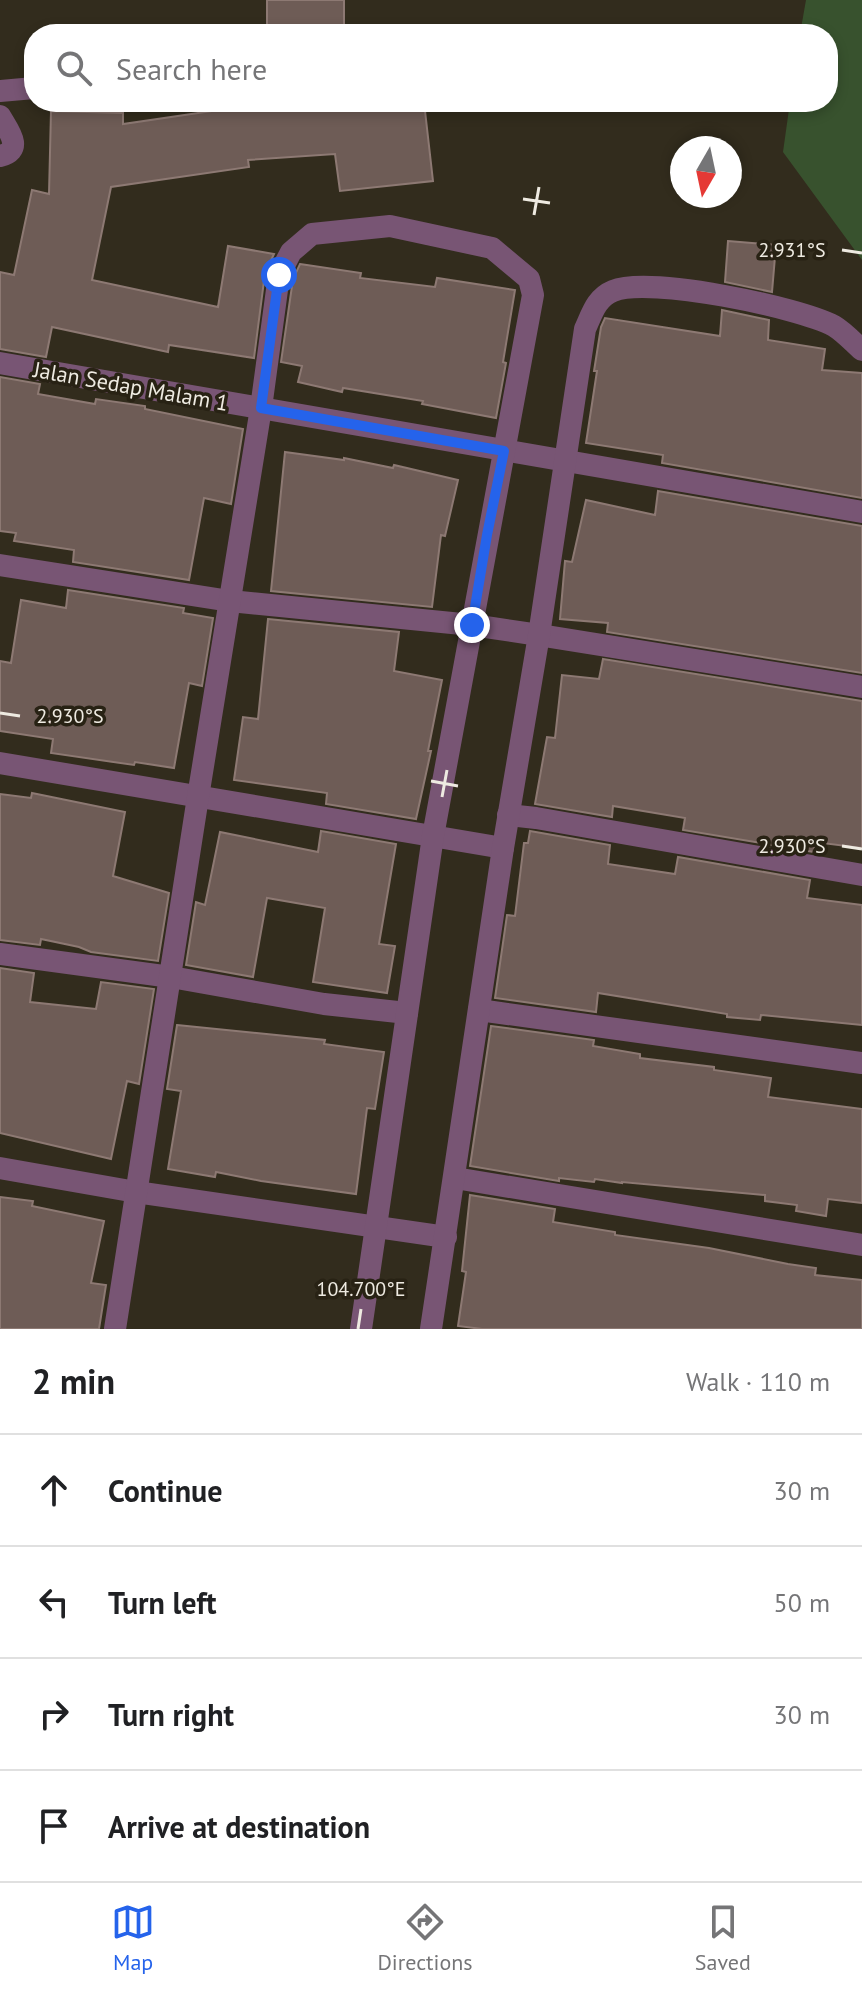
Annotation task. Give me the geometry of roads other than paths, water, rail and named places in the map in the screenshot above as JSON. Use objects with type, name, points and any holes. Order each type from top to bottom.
[{"type":"street","points":[[0,91],[24,89]]},
{"type":"street","points":[[0,116],[13,139],[13,148],[8,154],[0,156]]},
{"type":"street","points":[[115,1329],[261,408],[279,275],[291,252],[312,234],[390,226],[492,248],[529,279],[533,295],[433,836],[361,1329]]},
{"type":"street","points":[[431,1329],[585,329],[597,302],[613,291],[646,286],[779,307],[835,327],[862,350]]},
{"type":"street","name":"Jalan Sedap Malam 1","points":[[0,363],[862,512]]},
{"type":"street","points":[[0,565],[230,601],[472,625],[862,687]]},
{"type":"street","points":[[0,763],[503,848]]},
{"type":"street","points":[[508,815],[862,875]]},
{"type":"street","points":[[0,954],[171,977],[324,1004],[407,1013]]},
{"type":"street","points":[[479,1010],[862,1063]]},
{"type":"street","points":[[0,1168],[136,1192],[446,1237]]},
{"type":"street","points":[[455,1178],[862,1245]]}]
